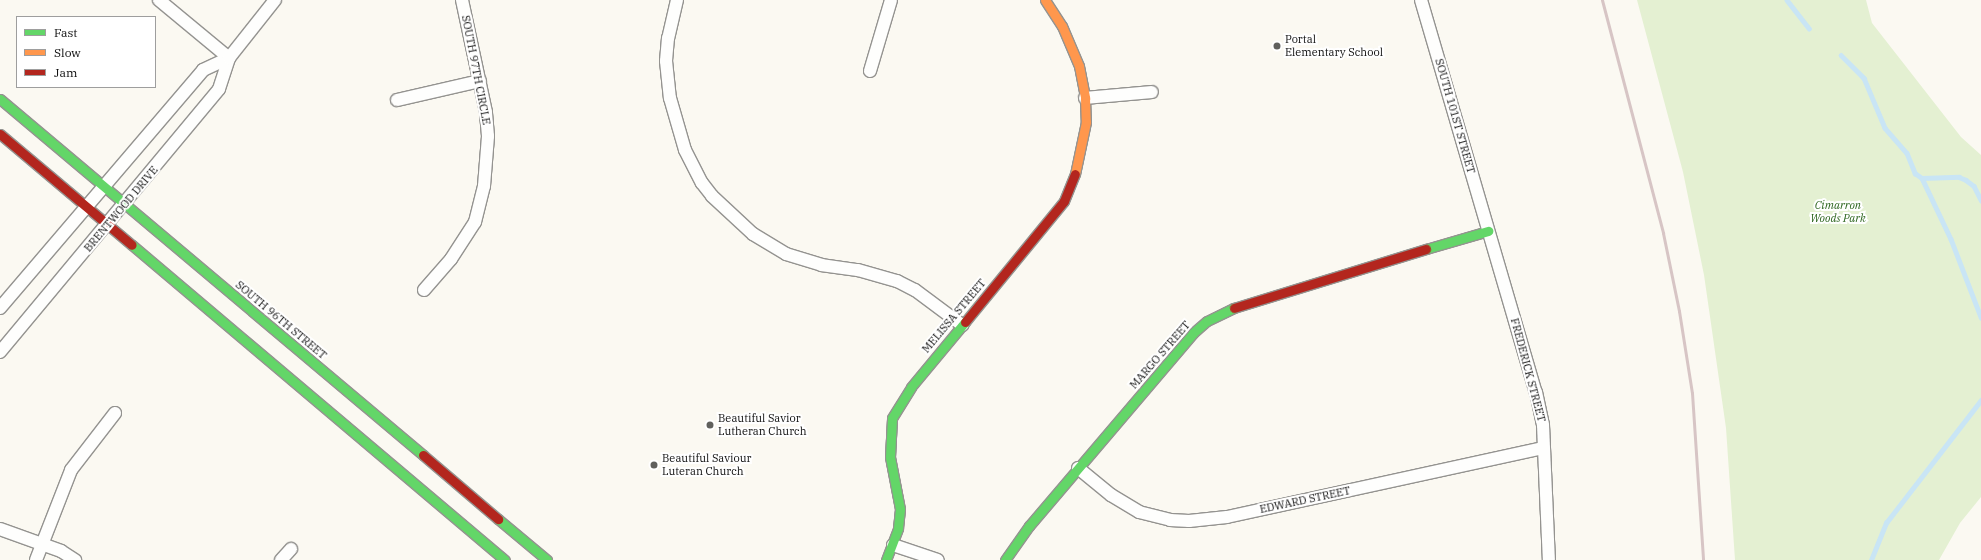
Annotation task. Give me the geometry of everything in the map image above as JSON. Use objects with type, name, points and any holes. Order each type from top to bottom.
[{"type":"main road","name":"MELISSA STREET","points":[[886,560],[893,544],[900,509],[890,457],[892,418],[911,387],[1064,201],[1079,165],[1084,143],[1085,98],[1072,46],[1053,10],[1045,0]]},
{"type":"main road","name":"SOUTH 96TH STREET","points":[[0,99],[547,560]]},
{"type":"main road","points":[[0,134],[505,560]]},
{"type":"main road","name":"MARGO STREET","points":[[1005,560],[1029,526],[1193,333],[1219,313],[1245,303],[1488,232]]},
{"type":"street","points":[[159,0],[229,58]]},
{"type":"street","name":"BRENTWOOD DRIVE","points":[[0,352],[108,225],[219,88],[229,58],[276,0]]},
{"type":"street","name":"SOUTH 97TH CIRCLE","points":[[424,290],[463,242],[475,222],[484,186],[488,136],[480,81],[462,0]]},
{"type":"street","points":[[677,0],[668,38],[666,61],[670,98],[685,150],[702,183],[712,196],[753,234],[786,254],[821,265],[858,270],[897,281],[915,290],[962,325]]},
{"type":"street","points":[[870,71],[891,0]]},
{"type":"street","name":"SOUTH 101ST STREET","points":[[1421,0],[1488,232]]},
{"type":"street","name":"BRENTWOOD DRIVE","points":[[0,308],[203,70],[229,58]]},
{"type":"street","points":[[397,100],[480,81]]},
{"type":"street","points":[[1085,98],[1152,92]]},
{"type":"street","name":"FREDERICK STREET","points":[[1488,232],[1536,392],[1544,448],[1549,560]]},
{"type":"street","points":[[36,560],[41,543],[71,470],[115,413]]},
{"type":"street","name":"EDWARD STREET","points":[[1078,468],[1111,495],[1139,512],[1170,520],[1195,521],[1226,517],[1544,448]]},
{"type":"street","points":[[0,529],[41,543],[75,560]]},
{"type":"street","points":[[893,544],[938,560]]},
{"type":"street","points":[[281,560],[291,549]]},
{"type":"green space","name":"Cimarron Woods Park","points":[[1637,0],[1866,0],[1872,23],[1961,137],[1981,155],[1981,497],[1960,523],[1939,560],[1735,560],[1726,428],[1704,275],[1683,172]]},
{"type":"waterway","points":[[1787,0],[1809,28]]},
{"type":"waterway","points":[[1841,55],[1864,78],[1885,128],[1907,153],[1915,173],[1922,178],[1959,177],[1974,186],[1981,200]]},
{"type":"waterway","points":[[1922,178],[1951,239],[1981,317]]},
{"type":"waterway","points":[[1871,560],[1886,523],[1981,400]]},
{"type":"railway","points":[[1602,0],[1663,233],[1679,311],[1692,393],[1703,560]]},
{"type":"traffic: fast","points":[[0,99],[423,455]]},
{"type":"traffic: fast","points":[[1426,249],[1488,231]]},
{"type":"traffic: fast","points":[[132,245],[505,560]]},
{"type":"traffic: fast","points":[[1005,560],[1029,526],[1193,333],[1207,321],[1234,308]]},
{"type":"traffic: fast","points":[[886,560],[898,528],[900,509],[890,457],[892,418],[911,387],[965,322]]},
{"type":"traffic: fast","points":[[498,519],[547,560]]},
{"type":"traffic: slow","points":[[1045,0],[1062,26],[1079,66],[1085,98],[1086,122],[1075,174]]},
{"type":"traffic: jam","points":[[0,134],[132,245]]},
{"type":"traffic: jam","points":[[965,322],[1064,201],[1075,174]]},
{"type":"traffic: jam","points":[[1234,308],[1426,249]]},
{"type":"traffic: jam","points":[[423,455],[498,519]]},
{"type":"place","name":"Portal Elementary School","points":[[1277,46]]},
{"type":"place","name":"Beautiful Savior Lutheran Church","points":[[710,425]]},
{"type":"place","name":"Beautiful Saviour Luteran Church","points":[[654,465]]}]
